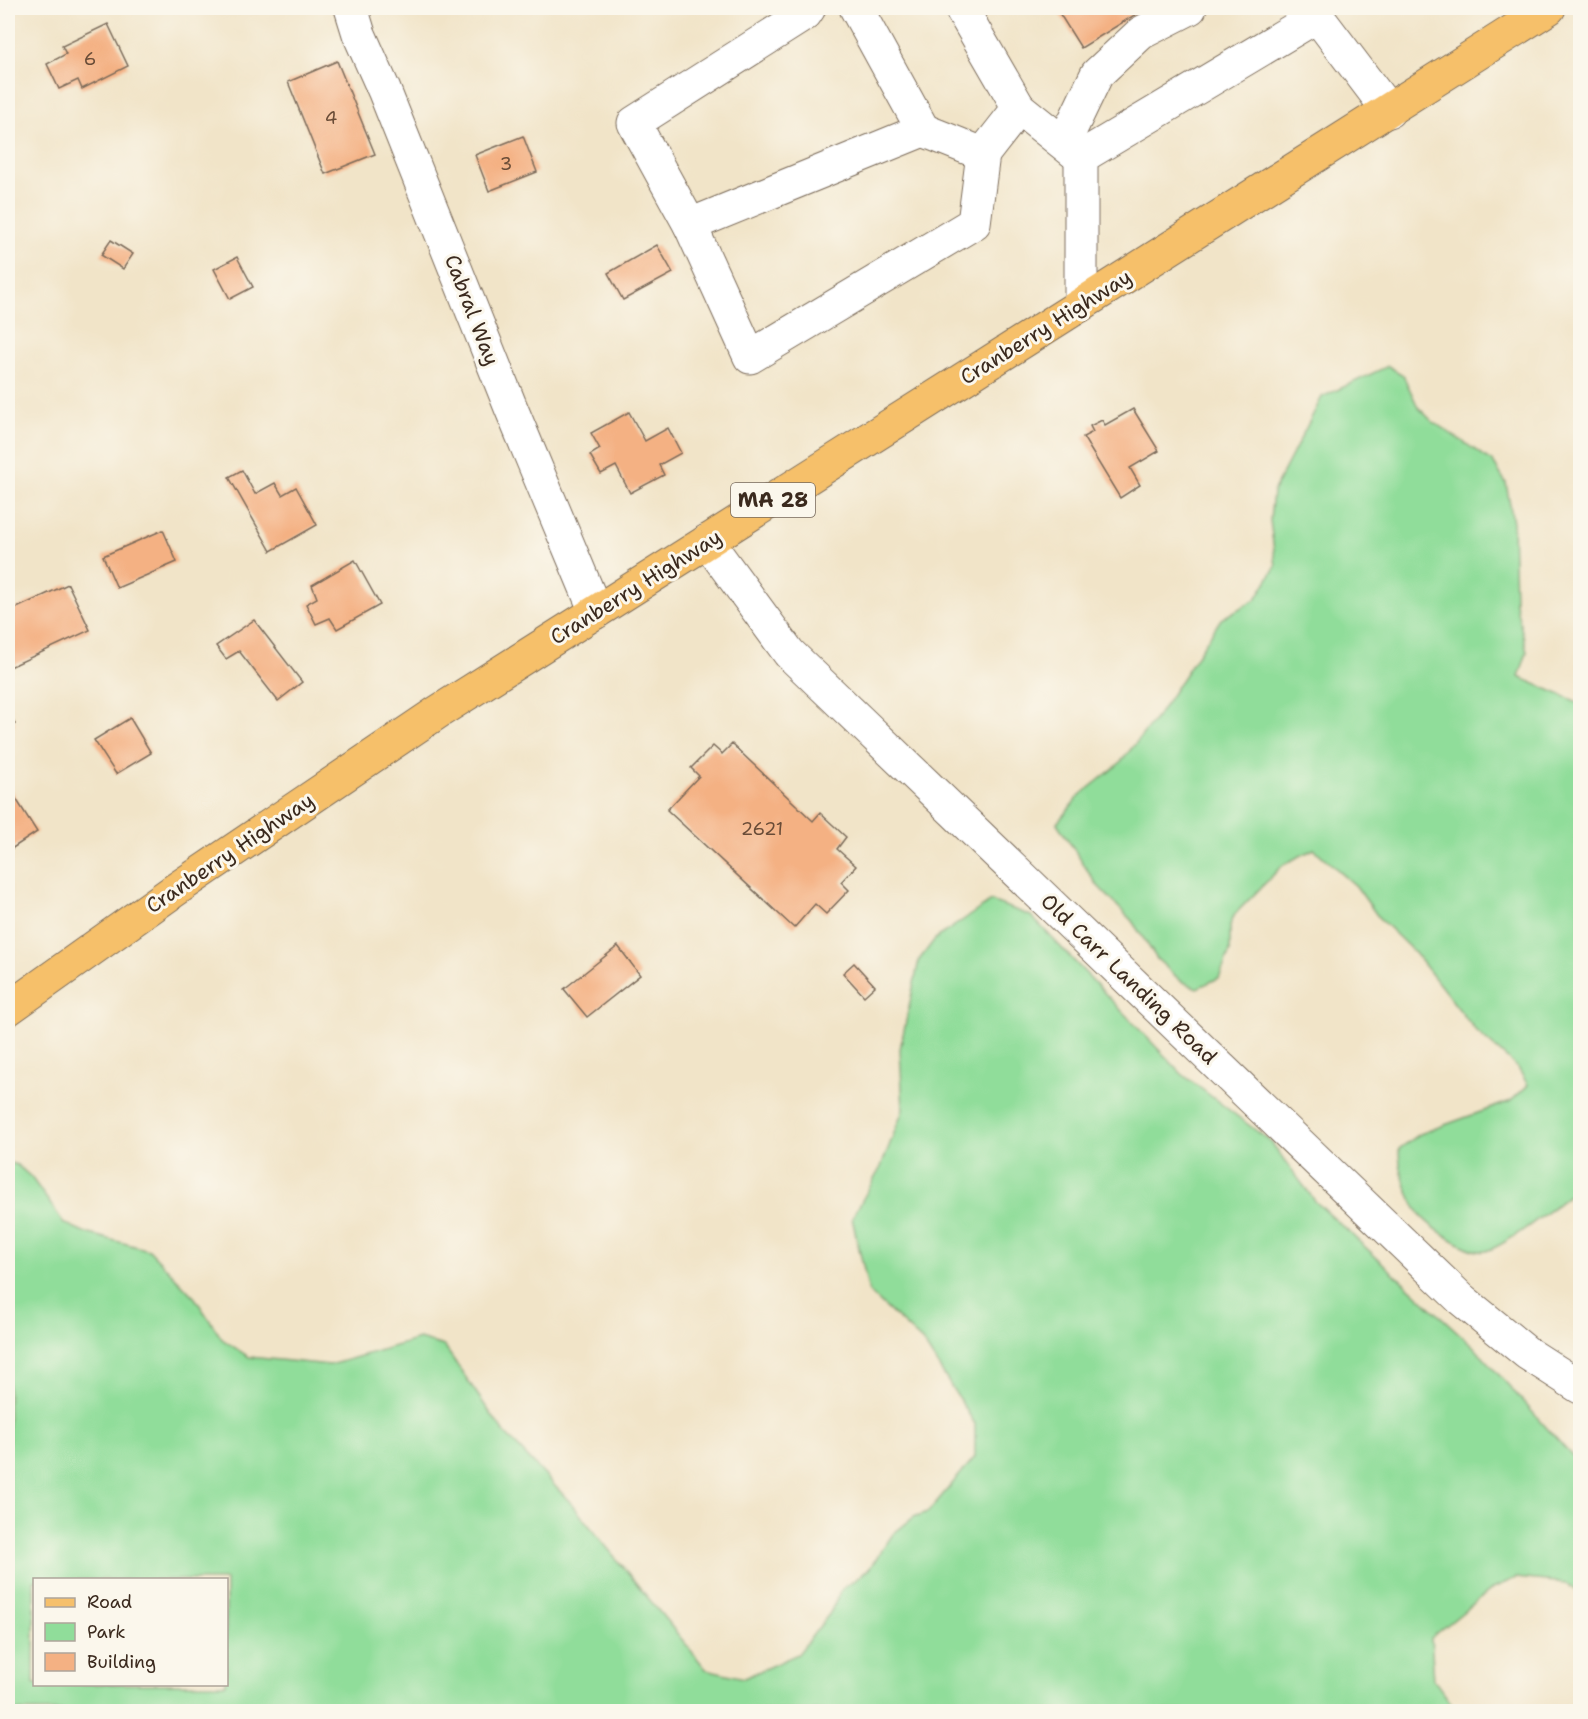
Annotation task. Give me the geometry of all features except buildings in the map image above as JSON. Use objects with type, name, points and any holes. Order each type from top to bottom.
[{"type":"main road","name":"Cranberry Highway","points":[[8,1009],[243,844],[438,712],[1549,8]]},
{"type":"street","name":"Cabral Way","points":[[351,8],[359,34],[384,90],[511,408],[596,612]]},
{"type":"street","points":[[809,8],[805,14],[634,123],[690,225],[750,357],[975,223],[982,154],[1019,108]]},
{"type":"street","points":[[856,8],[923,130],[982,154]]},
{"type":"street","points":[[961,8],[1019,108],[1072,150]]},
{"type":"street","points":[[1081,305],[1072,150],[1097,74],[1142,33],[1190,8]]},
{"type":"street","points":[[1072,150],[1317,12],[1389,111]]},
{"type":"street","points":[[690,225],[923,130]]},
{"type":"street","name":"Old Carr Landing Road","points":[[707,541],[789,653],[1461,1299],[1527,1353],[1581,1386]]},
{"type":"green space","points":[[1388,366],[1403,375],[1418,407],[1432,421],[1493,462],[1506,483],[1513,522],[1515,603],[1527,652],[1519,677],[1580,703],[1580,1186],[1520,1232],[1486,1251],[1470,1249],[1450,1238],[1420,1214],[1405,1183],[1399,1149],[1420,1134],[1511,1101],[1528,1085],[1518,1068],[1476,1031],[1415,953],[1379,918],[1356,886],[1314,849],[1284,864],[1235,914],[1230,925],[1230,951],[1219,978],[1197,988],[1181,981],[1157,959],[1132,921],[1097,885],[1057,823],[1080,795],[1120,763],[1159,714],[1221,619],[1256,599],[1276,566],[1270,520],[1273,492],[1322,397]]},
{"type":"green space","points":[[991,901],[1031,916],[1182,1074],[1271,1142],[1315,1201],[1474,1347],[1580,1465],[1580,1594],[1566,1583],[1516,1578],[1493,1588],[1431,1638],[1434,1680],[1457,1711],[9,1711],[8,1162],[17,1165],[31,1177],[64,1223],[86,1233],[149,1250],[195,1298],[222,1339],[249,1357],[330,1365],[419,1339],[444,1346],[502,1430],[570,1502],[706,1669],[744,1678],[798,1654],[830,1613],[841,1590],[869,1569],[893,1534],[914,1517],[928,1512],[975,1457],[975,1424],[923,1342],[869,1292],[852,1218],[881,1167],[903,1110],[900,1049],[919,960],[935,939]]}]
